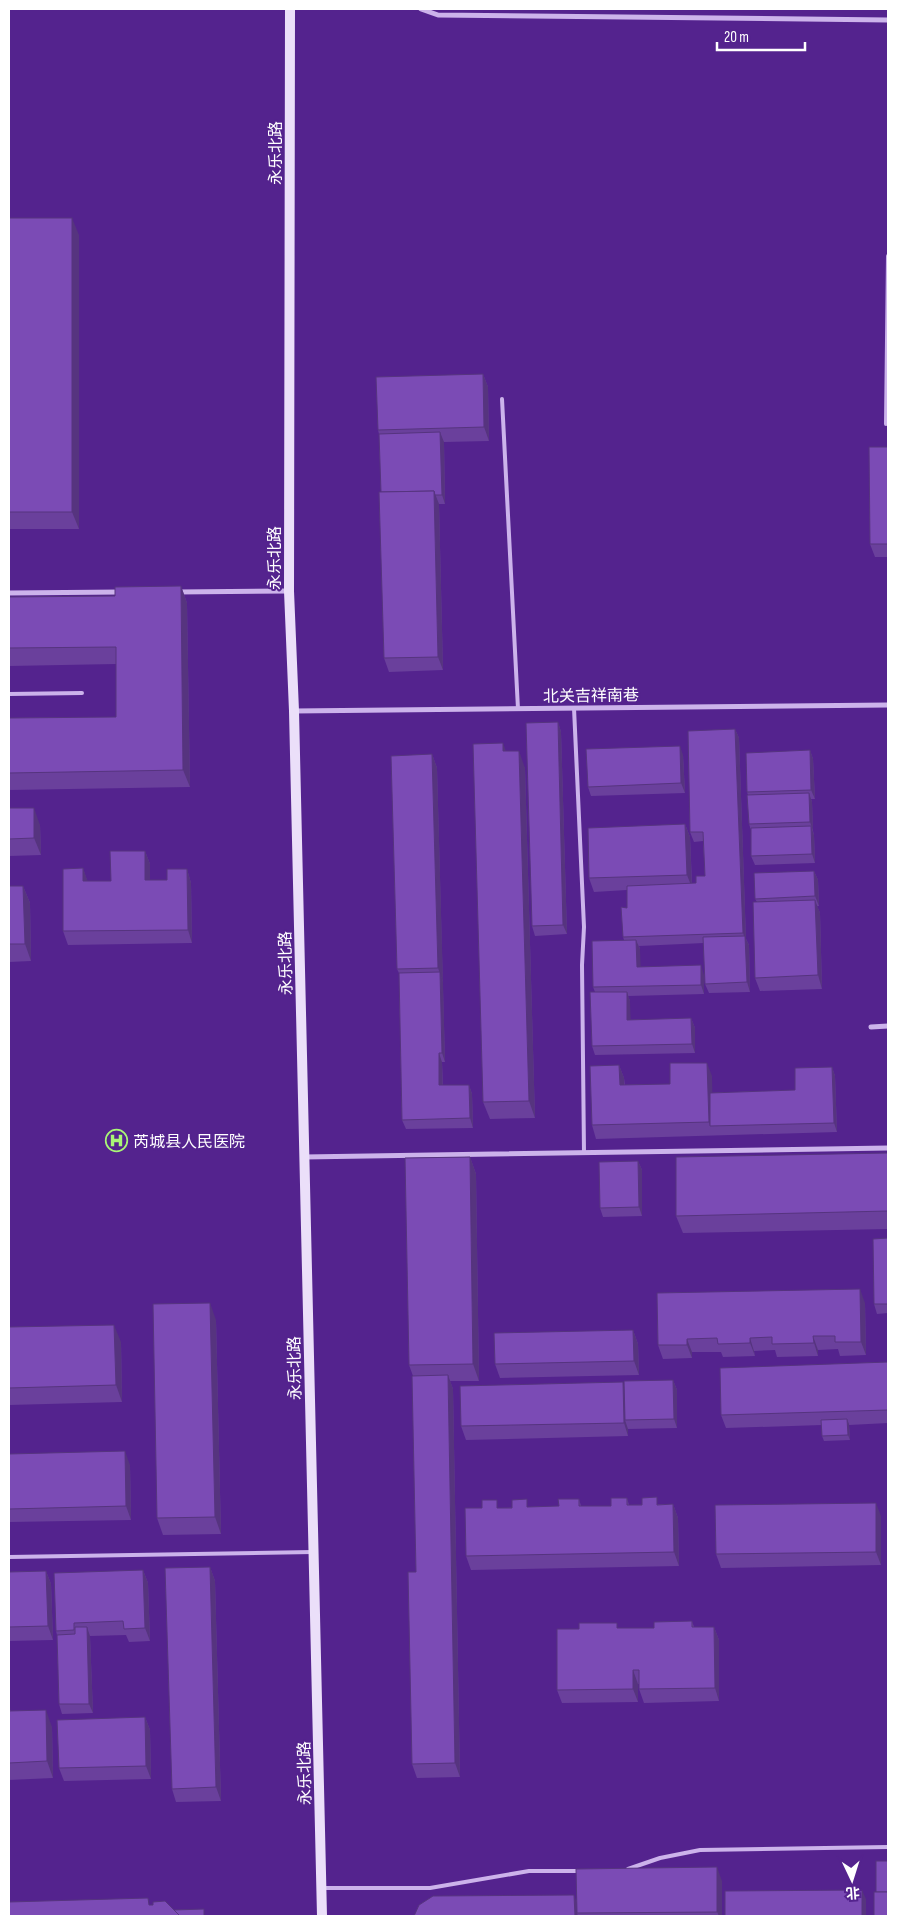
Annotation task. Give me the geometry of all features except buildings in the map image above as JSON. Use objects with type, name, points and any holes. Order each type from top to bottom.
[{"type":"main road","name":"永乐北路","points":[[290,9],[288,591],[294,711],[322,1916]]},
{"type":"street","points":[[420,9],[438,16],[888,20]]},
{"type":"street","points":[[169,592],[288,591]]},
{"type":"street","points":[[9,593],[129,592]]},
{"type":"street","name":"北关吉祥南巷","points":[[294,711],[888,705]]},
{"type":"street","points":[[871,1027],[888,1026]]},
{"type":"street","points":[[304,1157],[888,1148]]},
{"type":"lane","points":[[886,424],[888,256]]},
{"type":"lane","points":[[502,399],[518,709]]},
{"type":"lane","points":[[9,694],[82,693]]},
{"type":"lane","points":[[574,708],[584,927],[582,964],[584,1153]]},
{"type":"lane","points":[[9,1557],[314,1552]]},
{"type":"lane","points":[[622,1871],[660,1858],[700,1850],[888,1847]]},
{"type":"lane","points":[[321,1888],[430,1888],[529,1871],[585,1871]]},
{"type":"place","name":"芮城县人民医院","points":[[117,1141]]}]
